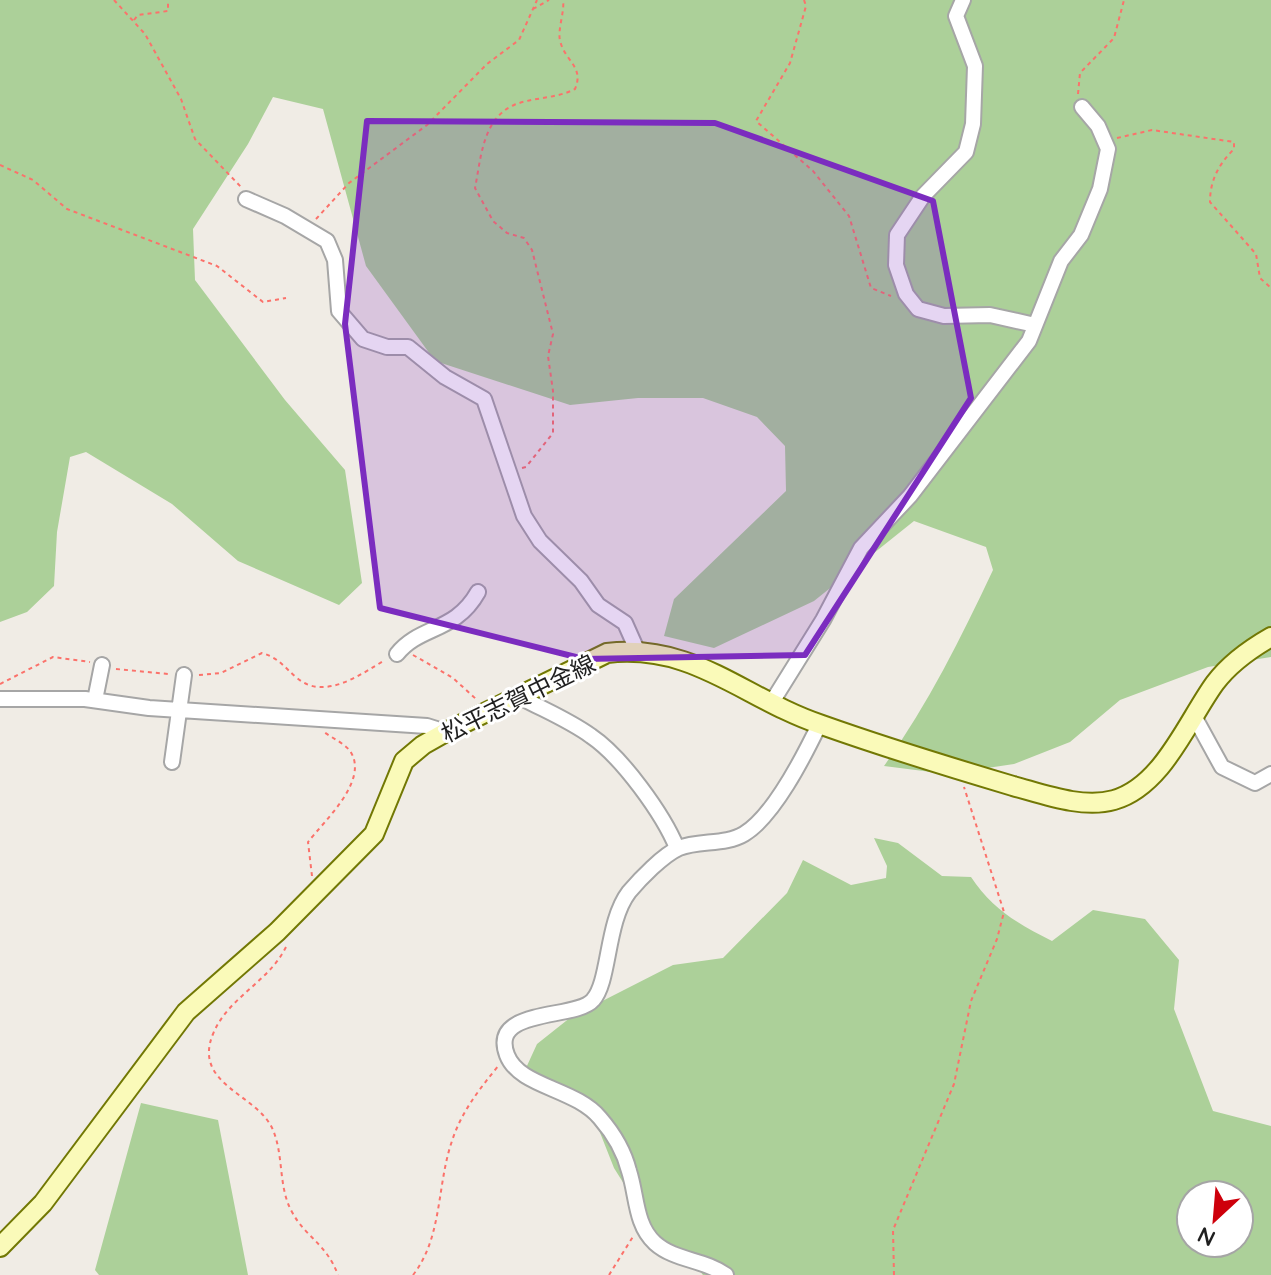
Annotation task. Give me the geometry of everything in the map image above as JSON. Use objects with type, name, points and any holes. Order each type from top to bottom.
[{"type":"main road","name":"松平志賀中金線","points":[[0,1247],[43,1203],[186,1012],[374,834],[404,761],[446,732],[607,653],[637,650],[671,655],[819,725],[961,771],[1085,803],[1114,800],[1135,790],[1153,773],[1217,681],[1248,650],[1271,637]]},
{"type":"street","points":[[963,0],[956,16],[975,66],[973,124],[966,152],[923,196],[897,235],[896,265],[906,294],[918,309],[944,316],[990,315],[1035,325]]},
{"type":"street","points":[[772,702],[823,620],[861,548],[910,496],[1029,341],[1061,261],[1081,235],[1100,189],[1108,149],[1082,107]]},
{"type":"street","points":[[246,199],[327,241],[335,260],[339,311],[363,339],[387,347],[408,347],[445,377],[484,399],[524,516],[540,541],[581,581],[598,605],[625,623],[637,650]]},
{"type":"street","points":[[397,654],[406,642],[449,624],[469,607],[478,592]]},
{"type":"street","points":[[95,700],[102,665]]},
{"type":"street","points":[[172,762],[184,675]]},
{"type":"street","points":[[520,697],[593,737],[611,754],[661,817],[677,848]]},
{"type":"street","points":[[0,699],[95,700],[180,710],[427,726],[446,732]]},
{"type":"street","points":[[1194,716],[1222,767],[1255,783],[1271,774]]},
{"type":"street","points":[[726,1275],[711,1265],[671,1254],[654,1242],[641,1224],[629,1169],[614,1135],[577,1097],[529,1080],[507,1055],[506,1043],[518,1023],[591,1003],[601,987],[606,949],[628,893],[677,848],[743,835],[767,810],[804,755],[819,725]]},
{"type":"path","points":[[114,0],[145,34],[181,99],[195,139],[238,180],[246,199]]},
{"type":"path","points":[[133,21],[138,15],[168,11],[168,0]]},
{"type":"path","points":[[311,231],[328,203],[349,183],[427,125],[487,64],[519,40],[537,0]]},
{"type":"path","points":[[533,10],[549,0]]},
{"type":"path","points":[[508,469],[526,467],[553,433],[548,356],[553,334],[532,250],[524,238],[507,233],[493,221],[475,188],[493,122],[513,106],[561,96],[575,89],[579,79],[574,63],[560,43],[563,0]]},
{"type":"path","points":[[804,0],[806,6],[790,63],[756,121],[813,171],[849,216],[871,288],[893,296],[906,294]]},
{"type":"path","points":[[1082,107],[1077,91],[1080,73],[1114,38],[1124,0]]},
{"type":"path","points":[[1105,140],[1152,130],[1234,142],[1234,149],[1222,161],[1210,186],[1210,202],[1256,254],[1260,278],[1271,288]]},
{"type":"path","points":[[0,165],[33,180],[67,209],[217,266],[263,302],[286,298]]},
{"type":"path","points":[[0,684],[53,657],[70,657],[121,670],[184,675],[221,673],[262,653],[277,657],[308,686],[322,688],[340,684],[405,652],[453,678],[476,699],[484,714]]},
{"type":"path","points":[[314,894],[308,842],[352,785],[355,762],[349,749],[325,734],[320,719]]},
{"type":"path","points":[[894,1275],[893,1230],[954,1084],[971,1001],[997,939],[1004,912],[961,771]]},
{"type":"path","points":[[290,938],[277,965],[224,1011],[211,1038],[210,1056],[222,1082],[266,1118],[273,1130],[292,1213],[330,1253],[338,1275]]},
{"type":"path","points":[[413,1275],[430,1244],[450,1146],[467,1103],[507,1055]]},
{"type":"path","points":[[609,1275],[641,1224]]},
{"type":"highlighted area","points":[[367,121],[715,123],[933,201],[971,398],[805,655],[584,659],[380,608],[345,324]]},
{"type":"green space","points":[[0,0],[1271,0],[1271,657],[1208,667],[1120,700],[1070,742],[1014,764],[947,774],[884,766],[943,671],[993,570],[986,547],[914,521],[814,601],[714,648],[664,636],[674,599],[786,491],[785,446],[757,417],[703,398],[638,398],[570,405],[435,361],[366,266],[323,109],[273,97],[248,144],[193,229],[195,280],[285,400],[345,470],[362,583],[339,605],[238,561],[172,504],[86,452],[70,457],[57,532],[54,586],[27,612],[0,622]]},
{"type":"green space","points":[[874,838],[898,843],[942,876],[971,877],[1007,915],[1052,941],[1093,910],[1145,919],[1179,960],[1174,1009],[1213,1111],[1271,1126],[1271,1275],[703,1275],[688,1257],[654,1232],[614,1168],[597,1125],[566,1092],[526,1068],[537,1044],[571,1017],[673,965],[723,958],[787,893],[803,860],[851,885],[886,878],[887,866]]},
{"type":"green space","points":[[141,1103],[218,1120],[248,1275],[99,1275],[95,1270]]}]
